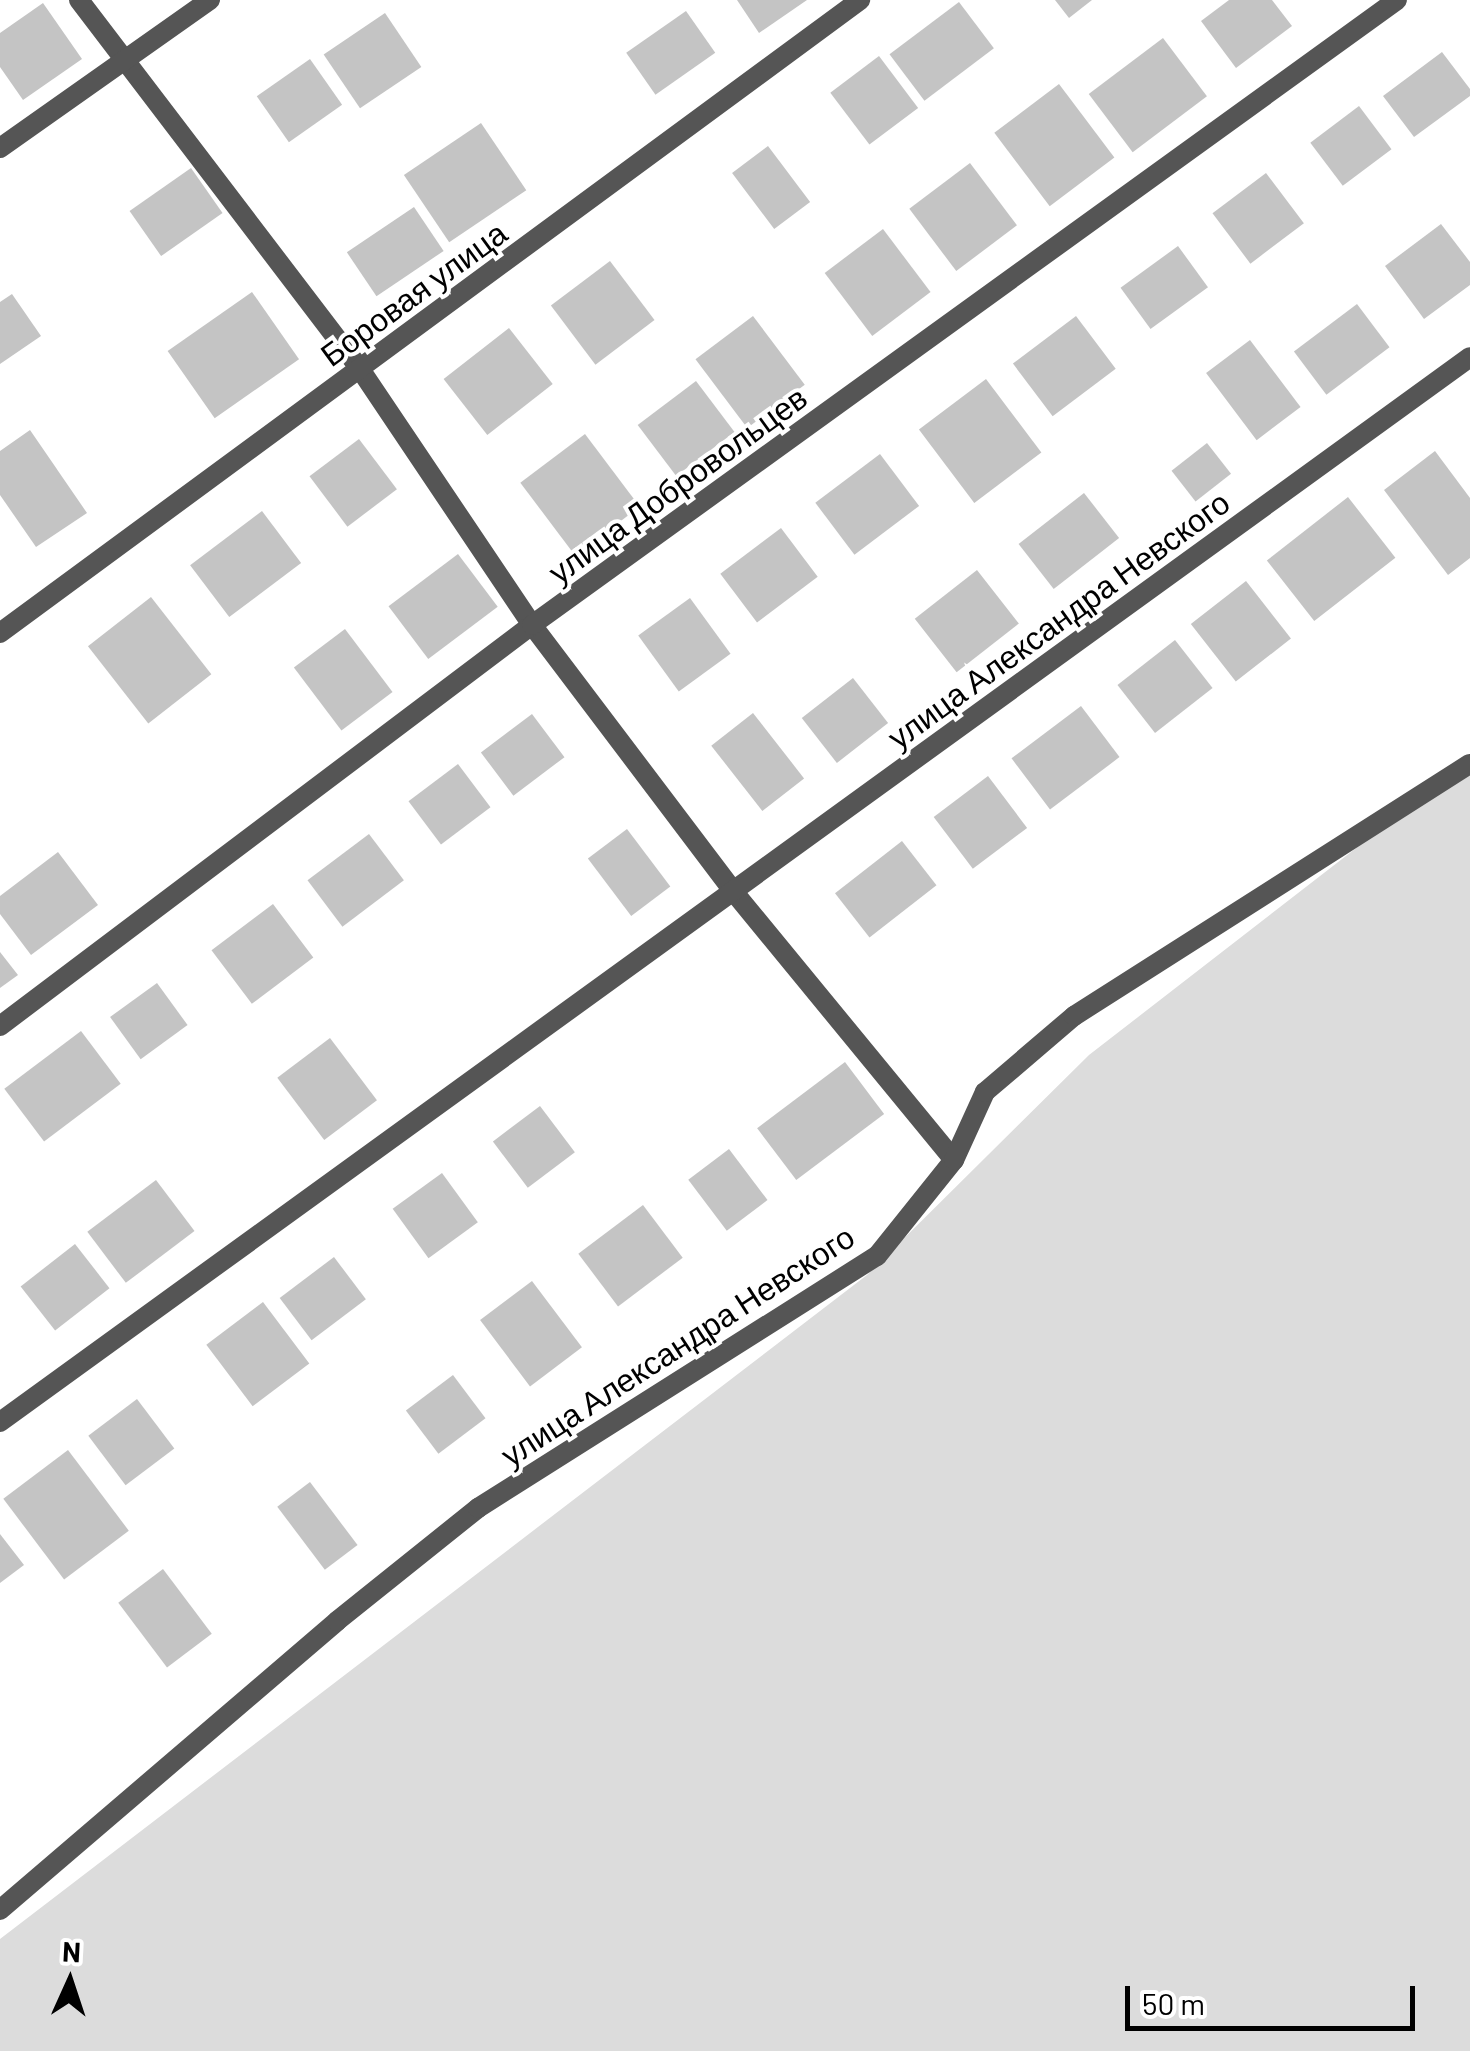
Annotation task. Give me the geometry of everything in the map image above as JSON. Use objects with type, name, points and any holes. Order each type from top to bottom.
[{"type":"street","points":[[79,0],[360,369],[532,626],[734,891],[954,1160]]},
{"type":"street","points":[[0,148],[210,0]]},
{"type":"street","name":"Боровая улица","points":[[0,633],[860,0]]},
{"type":"street","name":"улица Добровольцев","points":[[0,1026],[532,626],[1397,0]]},
{"type":"street","name":"улица Александра Невского","points":[[0,1422],[1470,358]]},
{"type":"street","name":"улица Александра Невского","points":[[0,1910],[292,1660],[478,1508],[876,1256],[954,1160],[984,1092],[1074,1016],[1470,764]]},
{"type":"shaded area","points":[[1470,760],[1470,2051],[0,2051],[0,1939],[867,1275],[1089,1055]]},
{"type":"building","points":[[737,0],[807,0],[759,33]]},
{"type":"building","points":[[1055,0],[1092,0],[1069,18]]},
{"type":"building","points":[[1229,0],[1272,0],[1292,26],[1236,68],[1201,21]]},
{"type":"building","points":[[959,2],[994,48],[924,101],[890,54]]},
{"type":"building","points":[[43,3],[82,59],[23,100],[0,67],[0,33]]},
{"type":"building","points":[[686,11],[715,53],[655,95],[626,53]]},
{"type":"building","points":[[385,13],[421,67],[360,108],[324,54]]},
{"type":"building","points":[[1163,38],[1207,96],[1133,152],[1089,94]]},
{"type":"building","points":[[1442,52],[1470,89],[1470,96],[1414,137],[1383,96]]},
{"type":"building","points":[[879,56],[918,108],[869,145],[830,93]]},
{"type":"building","points":[[310,59],[342,105],[289,142],[257,96]]},
{"type":"building","points":[[1059,84],[1114,157],[1050,206],[994,133]]},
{"type":"building","points":[[1359,106],[1391,149],[1343,186],[1310,143]]},
{"type":"building","points":[[481,123],[526,190],[449,242],[404,175]]},
{"type":"building","points":[[768,146],[810,202],[774,229],[732,173]]},
{"type":"building","points":[[970,163],[1017,225],[956,271],[909,209]]},
{"type":"building","points":[[191,168],[223,213],[161,256],[130,211]]},
{"type":"building","points":[[1266,173],[1304,223],[1250,264],[1212,213]]},
{"type":"building","points":[[414,207],[444,251],[376,296],[347,252]]},
{"type":"building","points":[[1441,224],[1470,262],[1470,285],[1424,319],[1385,266]]},
{"type":"building","points":[[883,229],[931,292],[872,336],[825,273]]},
{"type":"building","points":[[1178,246],[1208,287],[1151,329],[1121,288]]},
{"type":"building","points":[[610,261],[655,320],[595,365],[551,306]]},
{"type":"building","points":[[252,292],[299,359],[215,418],[168,351]]},
{"type":"building","points":[[12,294],[41,336],[0,364],[0,302]]},
{"type":"building","points":[[1357,304],[1389,347],[1326,395],[1294,352]]},
{"type":"building","points":[[753,316],[805,385],[747,428],[695,359]]},
{"type":"building","points":[[1076,316],[1116,369],[1053,416],[1013,364]]},
{"type":"building","points":[[509,328],[553,384],[487,435],[444,379]]},
{"type":"building","points":[[1250,340],[1301,407],[1257,440],[1206,373]]},
{"type":"building","points":[[986,379],[1041,452],[974,503],[919,430]]},
{"type":"building","points":[[696,381],[735,432],[676,476],[638,425]]},
{"type":"building","points":[[30,430],[87,513],[36,547],[0,495],[0,451]]},
{"type":"building","points":[[585,434],[640,507],[575,555],[520,483]]},
{"type":"building","points":[[359,439],[397,489],[347,527],[309,476]]},
{"type":"building","points":[[1207,443],[1231,474],[1196,501],[1172,471]]},
{"type":"building","points":[[1435,451],[1470,498],[1470,558],[1448,575],[1384,490]]},
{"type":"building","points":[[880,454],[919,506],[854,555],[815,503]]},
{"type":"building","points":[[1084,493],[1119,538],[1054,589],[1019,544]]},
{"type":"building","points":[[1348,497],[1395,558],[1314,621],[1267,560]]},
{"type":"building","points":[[262,511],[301,563],[229,617],[190,565]]},
{"type":"building","points":[[781,528],[818,577],[757,622],[720,574]]},
{"type":"building","points":[[458,554],[498,607],[428,659],[389,606]]},
{"type":"building","points":[[977,570],[1019,624],[957,672],[915,619]]},
{"type":"building","points":[[1246,581],[1291,639],[1236,682],[1191,624]]},
{"type":"building","points":[[151,597],[211,674],[148,723],[88,646]]},
{"type":"building","points":[[690,598],[731,654],[679,691],[638,636]]},
{"type":"building","points":[[345,629],[393,692],[341,731],[294,668]]},
{"type":"building","points":[[1175,640],[1213,688],[1155,733],[1117,685]]},
{"type":"building","points":[[853,678],[888,723],[837,763],[802,718]]},
{"type":"building","points":[[1081,706],[1120,757],[1050,809],[1012,758]]},
{"type":"building","points":[[753,713],[804,778],[762,811],[711,746]]},
{"type":"building","points":[[532,714],[564,757],[513,796],[481,753]]},
{"type":"building","points":[[458,764],[490,807],[441,844],[408,801]]},
{"type":"building","points":[[988,776],[1027,828],[973,869],[934,817]]},
{"type":"building","points":[[627,829],[670,887],[631,916],[588,858]]},
{"type":"building","points":[[369,834],[404,880],[342,927],[308,880]]},
{"type":"building","points":[[902,841],[936,885],[869,937],[835,893]]},
{"type":"building","points":[[58,852],[98,905],[31,955],[0,914],[0,896]]},
{"type":"building","points":[[273,904],[313,958],[252,1004],[212,950]]},
{"type":"building","points":[[0,952],[18,975],[0,988]]},
{"type":"building","points":[[157,983],[188,1025],[141,1059],[110,1017]]},
{"type":"building","points":[[81,1031],[121,1084],[44,1141],[4,1089]]},
{"type":"building","points":[[330,1038],[377,1100],[324,1140],[277,1078]]},
{"type":"building","points":[[845,1062],[884,1114],[796,1180],[757,1128]]},
{"type":"building","points":[[540,1106],[575,1152],[528,1188],[493,1142]]},
{"type":"building","points":[[729,1149],[768,1200],[727,1231],[688,1180]]},
{"type":"building","points":[[442,1173],[478,1222],[429,1258],[393,1209]]},
{"type":"building","points":[[156,1180],[195,1231],[126,1283],[87,1232]]},
{"type":"building","points":[[643,1205],[683,1258],[618,1306],[578,1254]]},
{"type":"building","points":[[75,1244],[109,1288],[55,1331],[21,1286]]},
{"type":"building","points":[[334,1257],[366,1299],[312,1340],[280,1298]]},
{"type":"building","points":[[532,1281],[582,1347],[530,1386],[480,1320]]},
{"type":"building","points":[[263,1302],[309,1363],[253,1406],[206,1345]]},
{"type":"building","points":[[453,1375],[485,1418],[438,1454],[406,1411]]},
{"type":"building","points":[[137,1399],[174,1449],[126,1485],[88,1436]]},
{"type":"building","points":[[68,1450],[129,1531],[64,1579],[3,1499]]},
{"type":"building","points":[[310,1482],[358,1545],[325,1570],[277,1507]]},
{"type":"building","points":[[0,1534],[24,1565],[0,1583]]},
{"type":"building","points":[[163,1569],[212,1634],[167,1667],[118,1603]]}]
